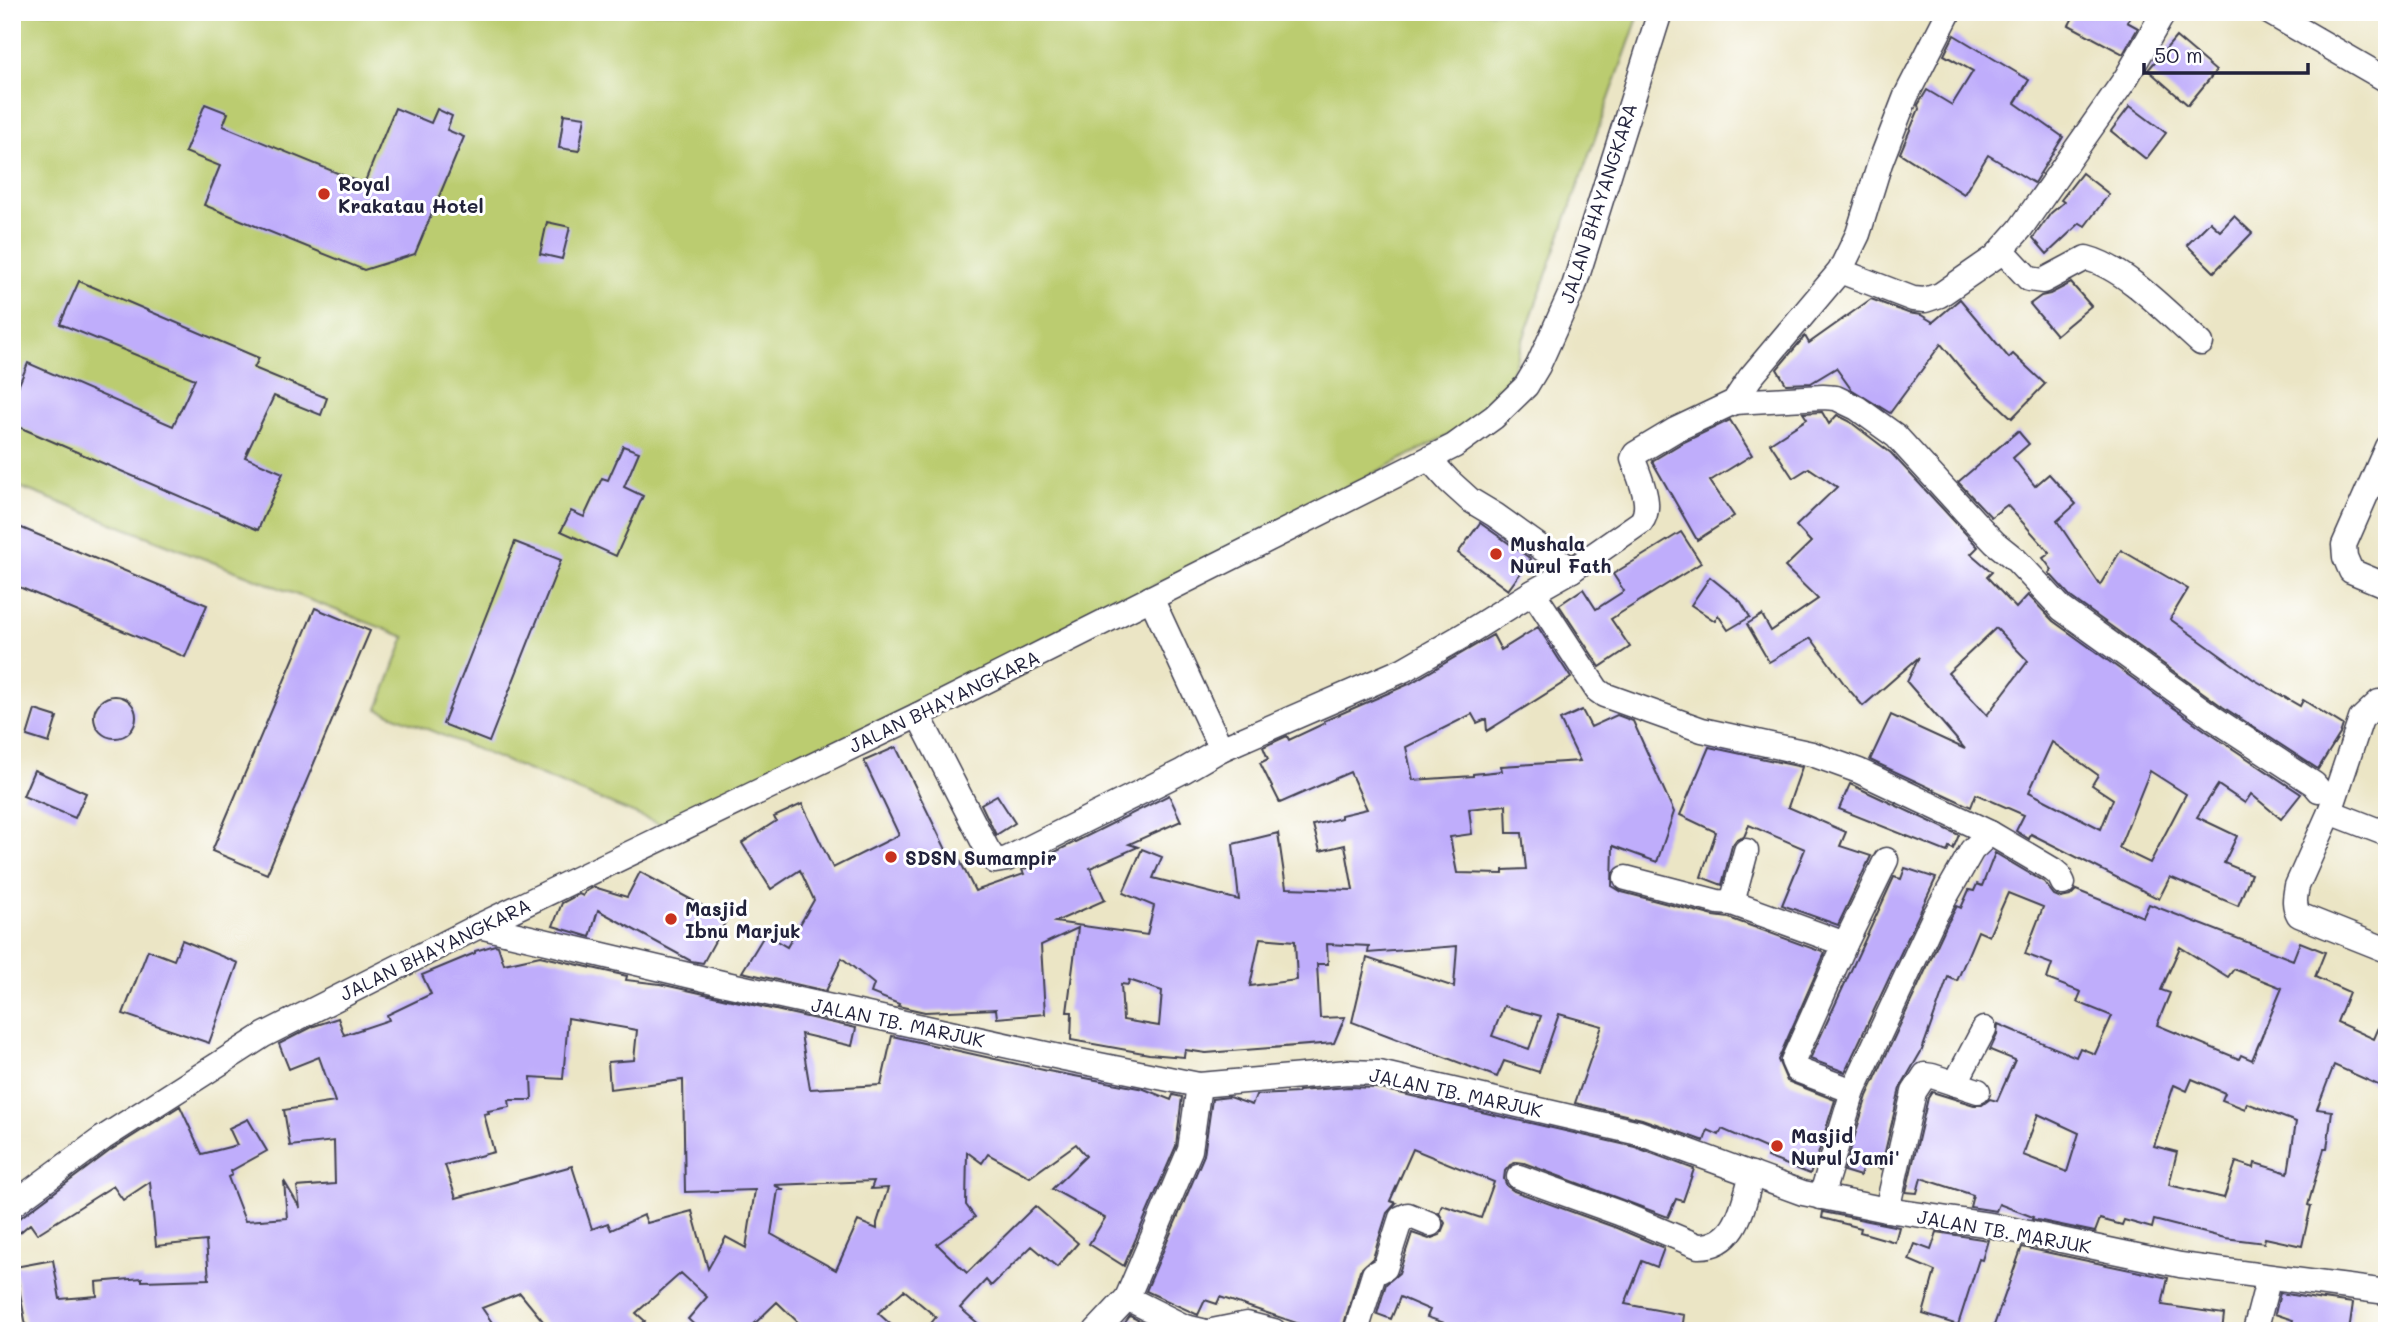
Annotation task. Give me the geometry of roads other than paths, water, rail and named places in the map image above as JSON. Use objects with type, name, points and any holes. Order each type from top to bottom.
[{"type":"street","name":"JALAN BHAYANGKARA","points":[[12,1205],[103,1138],[264,1035],[479,926],[918,715],[1454,446],[1494,417],[1527,386],[1538,366],[1574,286],[1660,12]]},
{"type":"street","points":[[1734,402],[1750,378],[1840,271],[1858,234],[1880,163],[1906,96],[1949,12]]},
{"type":"street","points":[[1840,271],[1913,299],[1925,300],[1951,287],[1995,257],[2020,229],[2119,89],[2164,12]]},
{"type":"street","points":[[2269,12],[2387,80]]},
{"type":"street","points":[[2002,250],[2029,279],[2043,281],[2086,258],[2102,262],[2121,274],[2201,342]]},
{"type":"street","points":[[918,715],[992,858],[1000,862],[1150,788],[1221,749],[1403,670],[1572,570],[1646,516],[1647,507],[1633,459],[1638,450],[1734,402],[1836,398],[1857,408],[1896,436],[1980,528],[2015,559],[2062,609],[2215,719],[2314,785],[2325,801],[2387,834]]},
{"type":"street","points":[[2387,447],[2344,545],[2345,557],[2351,570],[2387,586]]},
{"type":"street","points":[[1429,459],[1471,500],[1495,514],[1572,570]]},
{"type":"street","points":[[1532,592],[1597,690],[1604,695],[1702,730],[1812,754],[1859,771],[1990,832],[2053,870],[2063,883]]},
{"type":"street","points":[[1151,598],[1221,749]]},
{"type":"street","points":[[2387,702],[2379,702],[2361,719],[2325,801],[2297,886],[2295,908],[2299,915],[2309,921],[2387,950]]},
{"type":"street","points":[[1821,1197],[1853,1091],[1934,917],[1972,850],[1990,832]]},
{"type":"street","points":[[1732,903],[1746,851]]},
{"type":"street","points":[[1853,1091],[1797,1070],[1793,1061],[1886,860]]},
{"type":"street","points":[[1626,878],[1717,902],[1732,903],[1845,944]]},
{"type":"street","name":"JALAN TB. MARJUK","points":[[479,926],[739,987],[1199,1085],[1348,1072],[1378,1073],[1639,1133],[1803,1193],[1821,1197],[1990,1226],[2179,1265],[2387,1292]]},
{"type":"street","points":[[1887,1210],[1914,1092],[1920,1080],[1925,1075],[1967,1087],[1984,1029]]},
{"type":"street","points":[[1096,1331],[1127,1298],[1190,1150],[1199,1085]]},
{"type":"street","points":[[1519,1177],[1619,1213],[1698,1246],[1707,1247],[1723,1240],[1737,1223],[1752,1174]]},
{"type":"street","points":[[1356,1331],[1374,1274],[1385,1269],[1401,1218],[1408,1215],[1430,1224]]},
{"type":"street","points":[[2255,1331],[2269,1277]]},
{"type":"street","points":[[1127,1298],[1185,1327],[1202,1331]]},
{"type":"street","points":[[1212,1331],[1247,1324],[1274,1331]]},
{"type":"place","name":"Royal Krakatau Hotel","points":[[324,194]]},
{"type":"place","name":"Mushala Nurul Fath","points":[[1496,554]]},
{"type":"place","name":"SDSN Sumampir","points":[[891,857]]},
{"type":"place","name":"Masjid Ibnu Marjuk","points":[[671,919]]},
{"type":"place","name":"Masjid Nurul Jami'","points":[[1777,1146]]}]
